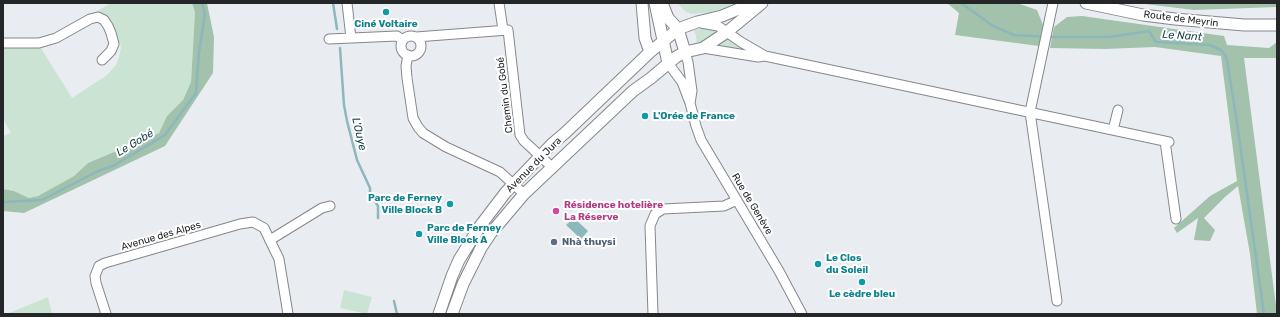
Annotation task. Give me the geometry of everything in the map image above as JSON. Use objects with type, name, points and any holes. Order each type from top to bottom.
[{"type":"main road","points":[[642,3],[645,38],[650,52]]},
{"type":"main road","points":[[655,3],[668,63]]},
{"type":"main road","points":[[662,3],[668,18],[678,29],[685,52],[703,48],[727,32],[762,3]]},
{"type":"main road","points":[[678,29],[697,22],[722,16],[753,3]]},
{"type":"main road","name":"Route de Meyrin","points":[[1086,3],[1144,15],[1189,21],[1244,25],[1277,25]]},
{"type":"main road","name":"Avenue du Jura","points":[[439,314],[449,283],[459,260],[480,226],[514,184],[552,144],[566,134],[650,52],[678,29]]},
{"type":"main road","name":"Avenue du Jura","points":[[452,314],[463,284],[491,233],[524,194],[633,91],[676,57],[685,52]]},
{"type":"street","points":[[347,3],[351,38]]},
{"type":"street","name":"Chemin du Gobé","points":[[499,3],[506,30],[520,135],[524,141],[553,168]]},
{"type":"street","points":[[1053,3],[1030,112],[1057,301]]},
{"type":"street","points":[[3,43],[39,43],[56,38],[90,19],[98,17],[104,20],[108,26],[114,44],[111,51],[102,60]]},
{"type":"street","points":[[697,22],[714,24],[765,56],[1167,142],[1176,219]]},
{"type":"street","points":[[408,55],[402,49],[402,46],[404,40],[410,36],[416,37],[506,30]]},
{"type":"street","points":[[329,39],[397,36],[404,40]]},
{"type":"street","points":[[408,55],[416,54],[420,51],[421,42],[416,37]]},
{"type":"street","points":[[703,48],[758,57],[765,56]]},
{"type":"street","name":"Rue de Genève","points":[[685,52],[692,91],[690,103]]},
{"type":"street","points":[[408,55],[406,66],[407,78],[414,118],[418,127],[423,133],[446,147],[496,170],[524,194]]},
{"type":"street","name":"Rue de Genève","points":[[668,63],[682,82],[702,140],[779,271],[802,314]]},
{"type":"street","points":[[1113,130],[1118,110]]},
{"type":"street","points":[[653,314],[650,226],[655,214],[663,209],[724,206],[737,200]]},
{"type":"street","points":[[270,240],[322,208],[330,206]]},
{"type":"street","name":"Avenue des Alpes","points":[[106,314],[95,276],[99,266],[240,224],[253,222],[264,228],[279,259],[288,314]]},
{"type":"green space","points":[[111,3],[192,3],[195,12],[191,82],[183,100],[167,116],[159,133],[88,163],[74,176],[38,196],[29,198],[14,191],[3,189],[3,136],[11,133],[3,119],[3,47],[34,46],[41,48],[72,98],[107,75],[116,65],[121,48],[120,43],[92,14]]},
{"type":"green space","points":[[192,3],[207,3],[214,37],[213,73],[165,146],[24,213],[3,211],[3,189],[14,191],[29,198],[38,196],[74,176],[88,163],[159,133],[167,116],[183,100],[191,82],[195,12]]},
{"type":"green space","points":[[677,3],[734,3],[711,12],[692,14],[686,12]]},
{"type":"green space","points":[[947,3],[1017,3],[1037,10],[1043,25],[1039,46],[955,35],[959,13]]},
{"type":"green space","points":[[1137,3],[1277,3],[1277,7],[1194,10]]},
{"type":"green space","points":[[1082,16],[1224,36],[1227,45],[1269,48],[1277,42],[1277,58],[1244,58],[1277,314],[1257,314],[1250,254],[1238,186],[1204,218],[1215,230],[1210,241],[1194,240],[1198,218],[1177,233],[1174,228],[1210,196],[1237,181],[1221,56],[1155,47],[1105,49],[1050,48],[1054,27],[1067,17]]},
{"type":"green space","points":[[713,28],[721,32],[697,46],[694,30]]},
{"type":"green space","points":[[727,36],[757,54],[712,46]]},
{"type":"green space","points":[[344,290],[372,297],[367,314],[340,308]]},
{"type":"green space","points":[[48,297],[52,314],[7,314]]},
{"type":"water","points":[[574,218],[588,231],[581,239],[566,225]]},
{"type":"waterway","name":"Le Gobé","points":[[3,202],[42,200],[98,171],[113,166],[165,135],[196,93],[199,52],[205,14],[202,3]]},
{"type":"waterway","name":"L'Ouye","points":[[333,3],[337,29]]},
{"type":"waterway","name":"Le Nant","points":[[961,3],[993,26],[1014,35],[1048,37],[1109,37],[1149,31],[1156,42],[1210,45],[1221,50],[1227,60],[1264,314]]},
{"type":"waterway","name":"L'Ouye","points":[[340,48],[344,105],[347,121],[357,160],[370,188],[370,194],[378,206],[378,218]]},
{"type":"waterway","name":"L'Ouye","points":[[394,301],[397,314]]},
{"type":"place","name":"Ciné Voltaire","points":[[386,12]]},
{"type":"place","name":"L'Orée de France","points":[[645,116]]},
{"type":"place","name":"Parc de Ferney Ville Block B","points":[[450,204]]},
{"type":"place","name":"Résidence hotelière La Réserve","points":[[556,211]]},
{"type":"place","name":"Parc de Ferney Ville Block A","points":[[419,234]]},
{"type":"place","name":"Nhà thuysi","points":[[554,242]]},
{"type":"place","name":"Le Clos du Soleil","points":[[818,264]]},
{"type":"place","name":"Le cèdre bleu","points":[[862,282]]}]
